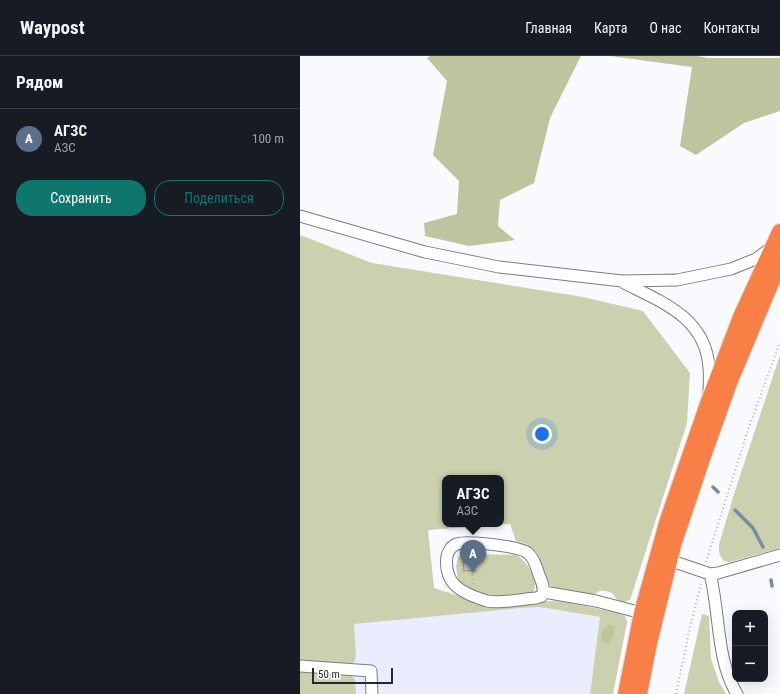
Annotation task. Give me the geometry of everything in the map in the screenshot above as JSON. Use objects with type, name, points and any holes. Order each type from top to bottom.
[{"type":"highway","points":[[639,694],[649,643],[669,560],[703,456],[776,254],[780,232]]},
{"type":"highway","points":[[626,694],[642,613],[668,520],[709,401],[742,317],[776,254]]},
{"type":"street","points":[[300,216],[425,252],[499,267],[622,281],[677,280],[731,269],[756,259],[776,254]]},
{"type":"street","points":[[622,281],[675,309],[692,324],[702,340],[706,352],[709,368],[709,401]]},
{"type":"street","points":[[476,543],[499,545],[527,552],[536,567],[544,592],[542,596],[536,598],[488,601],[465,592],[455,585],[448,573],[447,556],[449,550],[458,544],[476,543]]},
{"type":"street","points":[[669,560],[707,572],[718,573],[780,555]]},
{"type":"street","points":[[707,572],[713,586],[727,673],[737,694]]},
{"type":"street","points":[[544,592],[596,601],[642,613]]},
{"type":"street","points":[[300,666],[371,671],[372,694]]},
{"type":"path","points":[[676,694],[690,627],[748,430],[780,342]]},
{"type":"path","points":[[466,554],[466,560]]},
{"type":"path","points":[[474,554],[475,559],[476,571],[462,572],[462,560],[475,559]]},
{"type":"shaded area","points":[[526,605],[600,617],[590,694],[300,694],[300,618]]},
{"type":"green space","points":[[430,56],[581,56],[550,118],[534,183],[500,200],[498,226],[515,240],[469,246],[425,236],[424,223],[457,214],[459,181],[433,155],[447,81],[427,58]]},
{"type":"green space","points":[[610,56],[780,58],[780,111],[744,123],[696,155],[680,146],[692,67]]},
{"type":"green space","points":[[300,235],[372,263],[583,297],[643,311],[690,373],[687,423],[630,600],[624,602],[618,601],[612,593],[605,591],[600,591],[594,595],[573,592],[555,588],[549,583],[545,577],[539,556],[535,550],[516,541],[510,524],[504,524],[504,475],[442,475],[442,527],[469,527],[428,530],[434,588],[486,605],[553,601],[618,613],[625,616],[627,622],[613,694],[590,694],[600,617],[539,607],[354,624],[356,656],[354,662],[349,664],[300,660]]},
{"type":"green space","points":[[780,355],[780,548],[730,562],[724,561],[719,551],[720,541]]},
{"type":"green space","points":[[464,554],[517,555],[525,562],[532,572],[535,583],[533,593],[531,595],[489,597],[465,586],[458,578],[456,566],[458,557]]},
{"type":"green space","points":[[702,614],[709,616],[711,659],[719,682],[726,694],[684,694]]},
{"type":"green space","points":[[608,625],[614,626],[614,635],[608,643],[601,642],[602,632]]},
{"type":"green space","points":[[300,671],[352,676],[355,680],[356,694],[300,694]]},
{"type":"building","points":[[463,561],[474,561],[474,570],[464,571]]},
{"type":"waterway","points":[[713,487],[718,492]]},
{"type":"waterway","points":[[735,510],[753,528],[763,547]]},
{"type":"waterway","points":[[771,580],[772,586]]},
{"type":"place","name":"АГЗС","points":[[473,573]]}]
